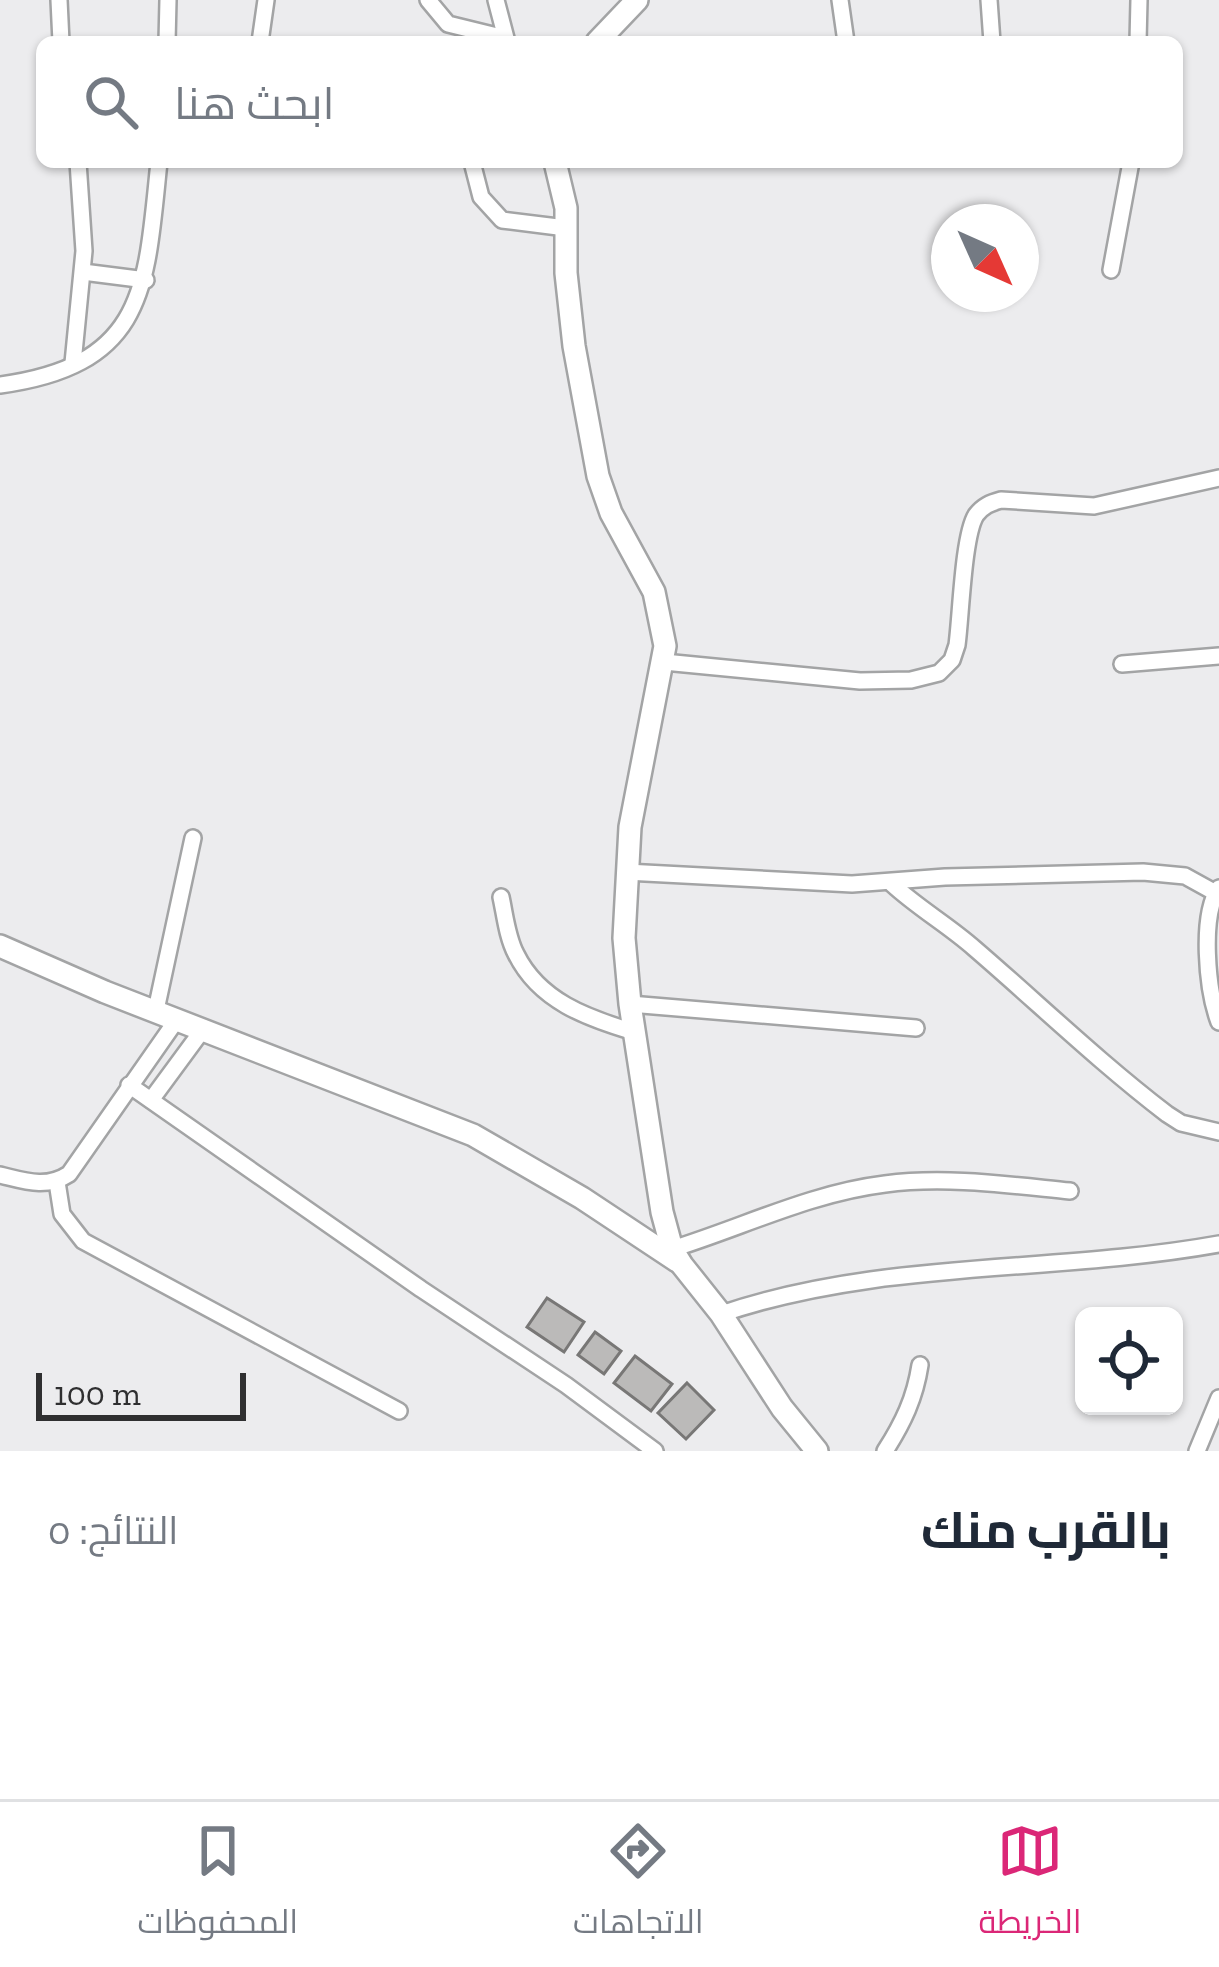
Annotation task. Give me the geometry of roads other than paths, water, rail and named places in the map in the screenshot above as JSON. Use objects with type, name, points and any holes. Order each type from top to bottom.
[{"type":"main road","points":[[603,36],[637,0]]},
{"type":"main road","points":[[556,168],[566,208],[574,346],[598,476],[611,513],[659,608],[664,662],[638,776],[626,872],[624,938],[655,1171],[677,1257]]},
{"type":"main road","points":[[0,946],[473,1135],[582,1198],[677,1257],[817,1451]]},
{"type":"street","points":[[59,0],[61,36]]},
{"type":"street","points":[[167,36],[168,0]]},
{"type":"street","points":[[261,36],[266,0]]},
{"type":"street","points":[[428,0],[448,24],[492,36]]},
{"type":"street","points":[[496,0],[505,36]]},
{"type":"street","points":[[840,0],[845,36]]},
{"type":"street","points":[[988,0],[991,36]]},
{"type":"street","points":[[1138,0],[1138,36]]},
{"type":"street","points":[[73,363],[83,272],[78,168]]},
{"type":"street","points":[[0,385],[73,363],[116,334],[146,280],[158,168]]},
{"type":"street","points":[[474,168],[481,197],[502,220],[566,228]]},
{"type":"street","points":[[1111,270],[1130,168]]},
{"type":"street","points":[[83,272],[146,280]]},
{"type":"street","points":[[664,662],[860,681],[926,678],[939,673],[952,659],[970,530],[989,503],[1094,506],[1219,478]]},
{"type":"street","points":[[1122,664],[1219,656]]},
{"type":"street","points":[[0,1175],[40,1184],[57,1182],[78,1165],[129,1085],[167,1014],[193,838]]},
{"type":"street","points":[[626,872],[892,884],[945,877],[1143,872],[1184,876],[1217,890],[1208,951],[1219,1022]]},
{"type":"street","points":[[892,884],[972,946],[1154,1104],[1181,1123],[1219,1132]]},
{"type":"street","points":[[501,897],[515,953],[541,985],[570,1010],[634,1032]]},
{"type":"street","points":[[630,1004],[916,1028]]},
{"type":"street","points":[[152,1100],[204,1028]]},
{"type":"street","points":[[129,1085],[655,1451]]},
{"type":"street","points":[[677,1257],[794,1205],[881,1184],[929,1180],[1070,1191]]},
{"type":"street","points":[[57,1182],[62,1214],[83,1241],[399,1411]]},
{"type":"street","points":[[721,1315],[804,1291],[892,1275],[1219,1244]]},
{"type":"street","points":[[885,1451],[916,1391],[920,1365]]},
{"type":"street","points":[[1197,1451],[1219,1398]]}]
